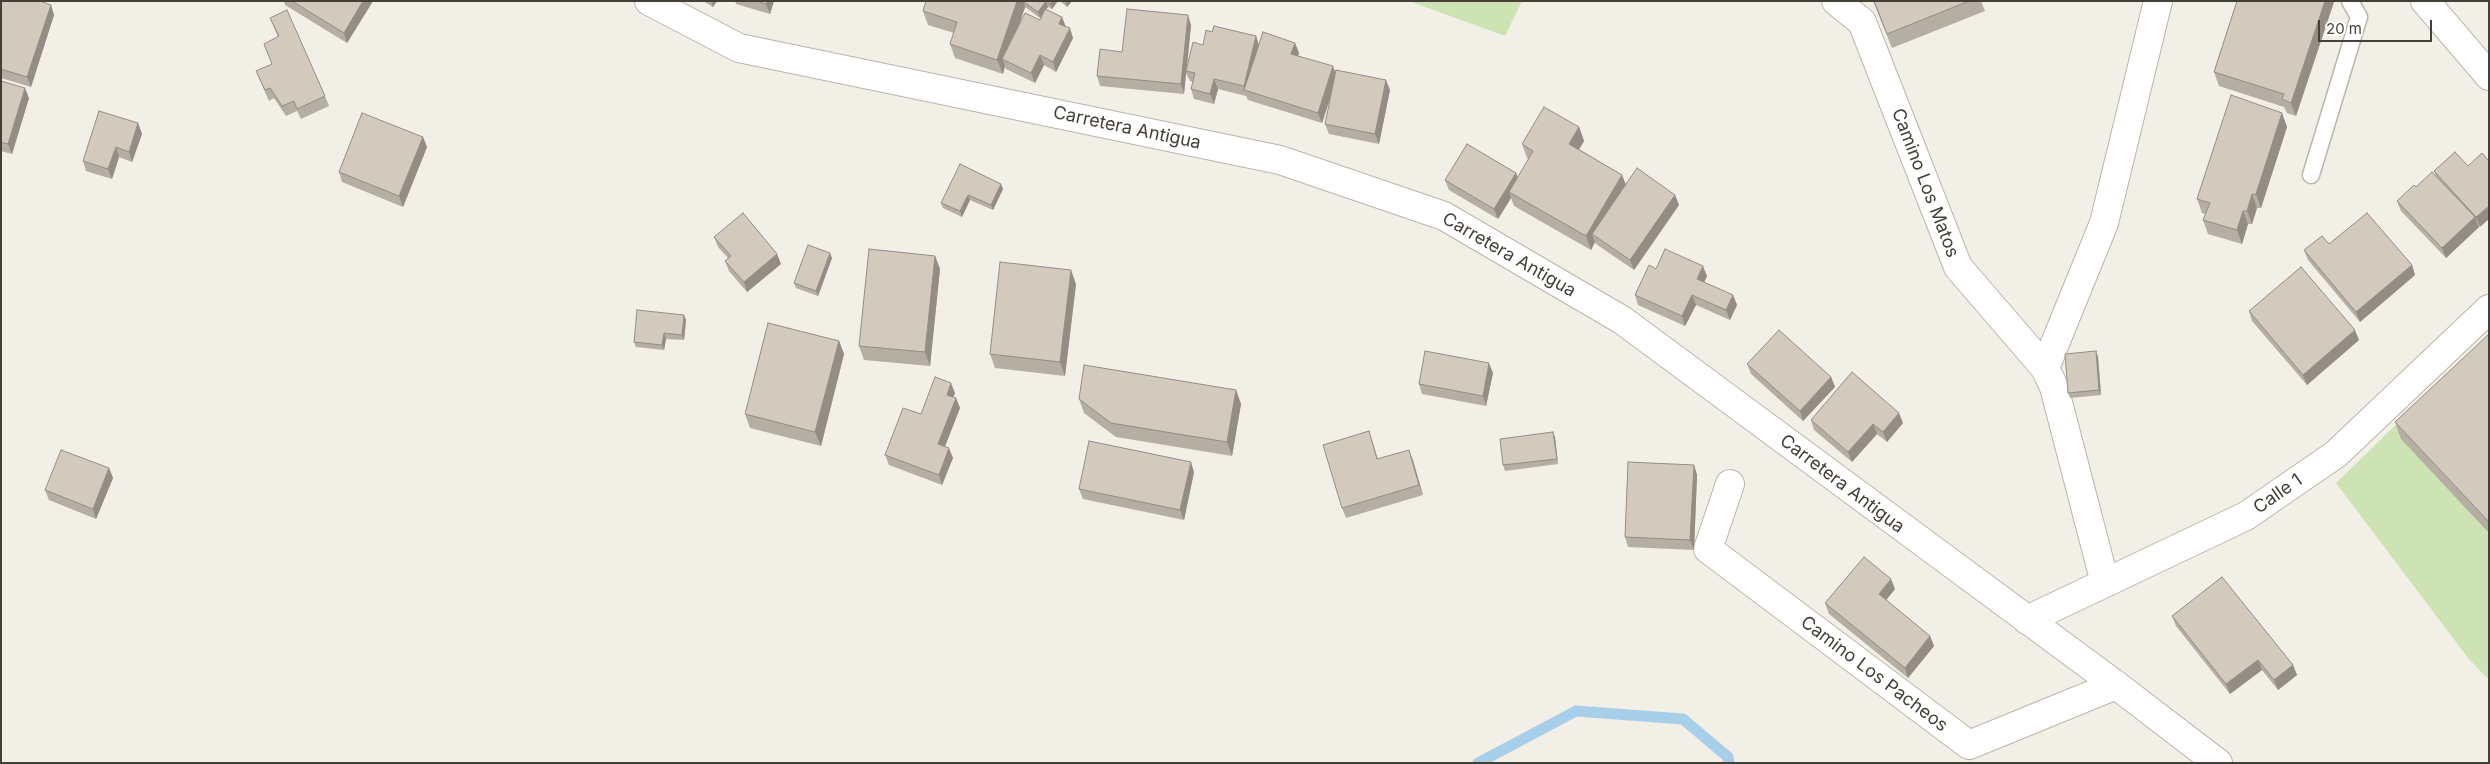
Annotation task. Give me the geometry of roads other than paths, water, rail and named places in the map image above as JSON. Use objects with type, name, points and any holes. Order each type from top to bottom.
[{"type":"street","name":"Carretera Antigua","points":[[649,1],[739,48],[1280,160],[1444,216],[1622,320],[2116,685],[2218,763]]},
{"type":"street","name":"Camino Los Matos","points":[[1836,1],[1862,22],[1958,267],[2045,368],[2054,387],[2105,583]]},
{"type":"street","points":[[2045,368],[2104,223],[2158,1]]},
{"type":"street","points":[[2425,1],[2489,76]]},
{"type":"street","name":"Calle 1","points":[[2026,620],[2246,516],[2336,454],[2489,309]]},
{"type":"street","name":"Camino Los Pacheos","points":[[1730,484],[1708,550],[1969,745],[2116,685]]},
{"type":"lane","points":[[2311,175],[2359,17],[2350,1]]},
{"type":"waterway","points":[[1478,763],[1576,711],[1683,719],[1728,757],[1729,763]]}]
